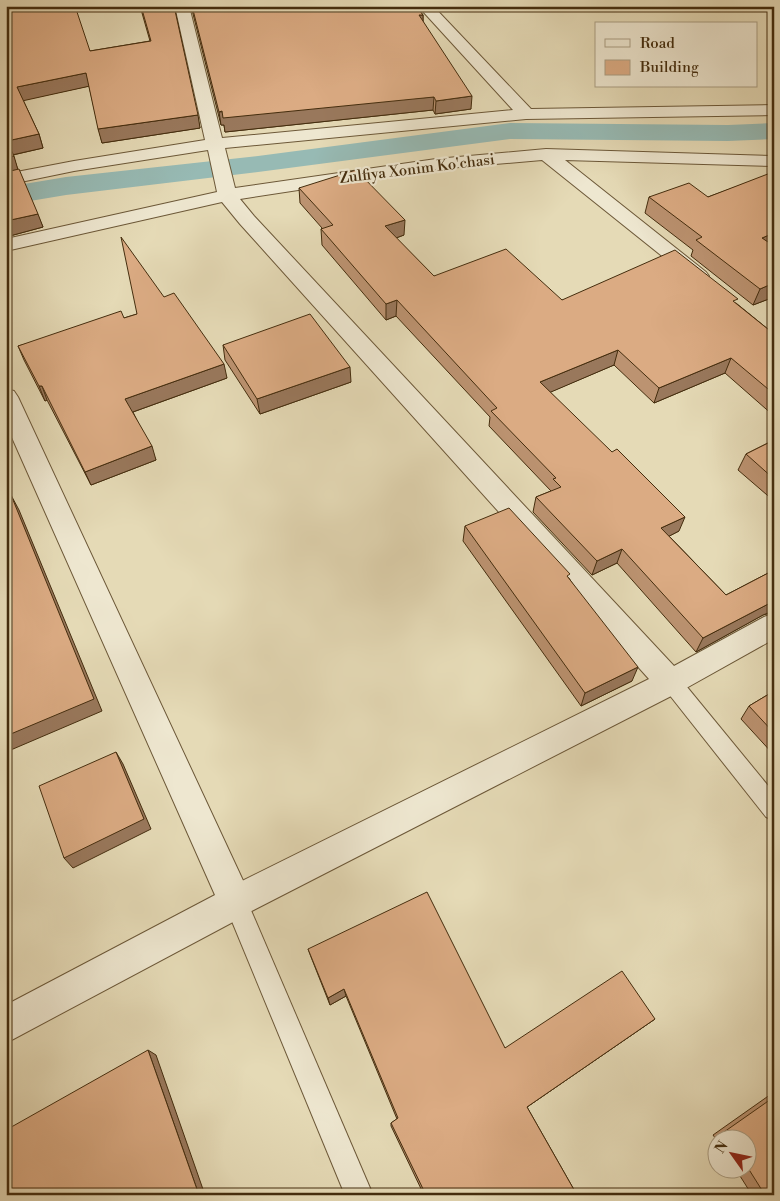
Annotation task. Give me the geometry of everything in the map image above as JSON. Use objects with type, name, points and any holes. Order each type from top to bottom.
[{"type":"street","points":[[182,6],[227,195],[247,220],[671,682]]},
{"type":"street","points":[[426,6],[526,114]]},
{"type":"street","points":[[6,180],[74,166],[215,144],[526,114],[774,110]]},
{"type":"street","points":[[546,154],[713,287]]},
{"type":"street","name":"Zulfiya Xonim Ko'chasi","points":[[6,245],[227,195],[436,164],[546,154],[774,160]]},
{"type":"street","points":[[6,397],[236,902]]},
{"type":"street","points":[[6,1025],[236,902],[671,682],[774,625]]},
{"type":"lane","points":[[671,682],[774,810]]},
{"type":"lane","points":[[236,902],[359,1195]]},
{"type":"building","points":[[6,6],[11,6],[12,8],[22,6],[75,6],[90,51],[151,41],[141,6],[174,6],[198,115],[98,129],[86,73],[17,87],[39,134],[7,141],[14,156],[6,158]]},
{"type":"building","points":[[192,6],[416,6],[423,15],[419,15],[472,96],[436,101],[434,97],[223,118],[222,111],[219,112]]},
{"type":"building","points":[[19,169],[38,214],[6,221],[6,172]]},
{"type":"building","points":[[356,170],[405,220],[385,226],[434,276],[506,249],[562,300],[675,250],[738,299],[733,301],[774,334],[774,394],[731,358],[659,388],[618,350],[540,382],[612,452],[617,449],[685,517],[661,528],[726,595],[774,570],[774,601],[703,638],[622,549],[597,561],[536,497],[561,487],[553,479],[556,478],[491,411],[497,408],[397,300],[386,304],[321,229],[333,225],[299,188]]},
{"type":"building","points":[[773,172],[774,233],[762,238],[774,246],[774,283],[760,289],[696,240],[702,237],[649,197],[689,183],[708,197]]},
{"type":"building","points":[[121,237],[164,297],[174,293],[224,364],[125,399],[152,446],[85,472],[42,386],[39,386],[18,346],[121,311],[124,318],[137,314]]},
{"type":"building","points":[[310,314],[350,367],[257,399],[223,345]]},
{"type":"building","points":[[774,440],[774,479],[746,454]]},
{"type":"building","points":[[11,495],[94,699],[6,736],[6,497]]},
{"type":"building","points":[[509,508],[570,574],[567,576],[638,667],[585,693],[465,526]]},
{"type":"building","points":[[774,691],[774,733],[749,706]]},
{"type":"building","points":[[116,752],[144,819],[64,858],[39,786]]},
{"type":"building","points":[[427,892],[505,1048],[622,971],[655,1019],[527,1107],[577,1195],[426,1195],[391,1123],[398,1118],[344,989],[328,998],[308,949]]},
{"type":"building","points":[[148,1050],[199,1195],[6,1195],[6,1130]]},
{"type":"building","points":[[774,1097],[774,1195],[765,1195],[754,1178],[758,1178],[758,1128],[730,1128]]},
{"type":"waterway","points":[[6,196],[66,186],[258,164],[510,131],[728,133],[774,131]]}]
